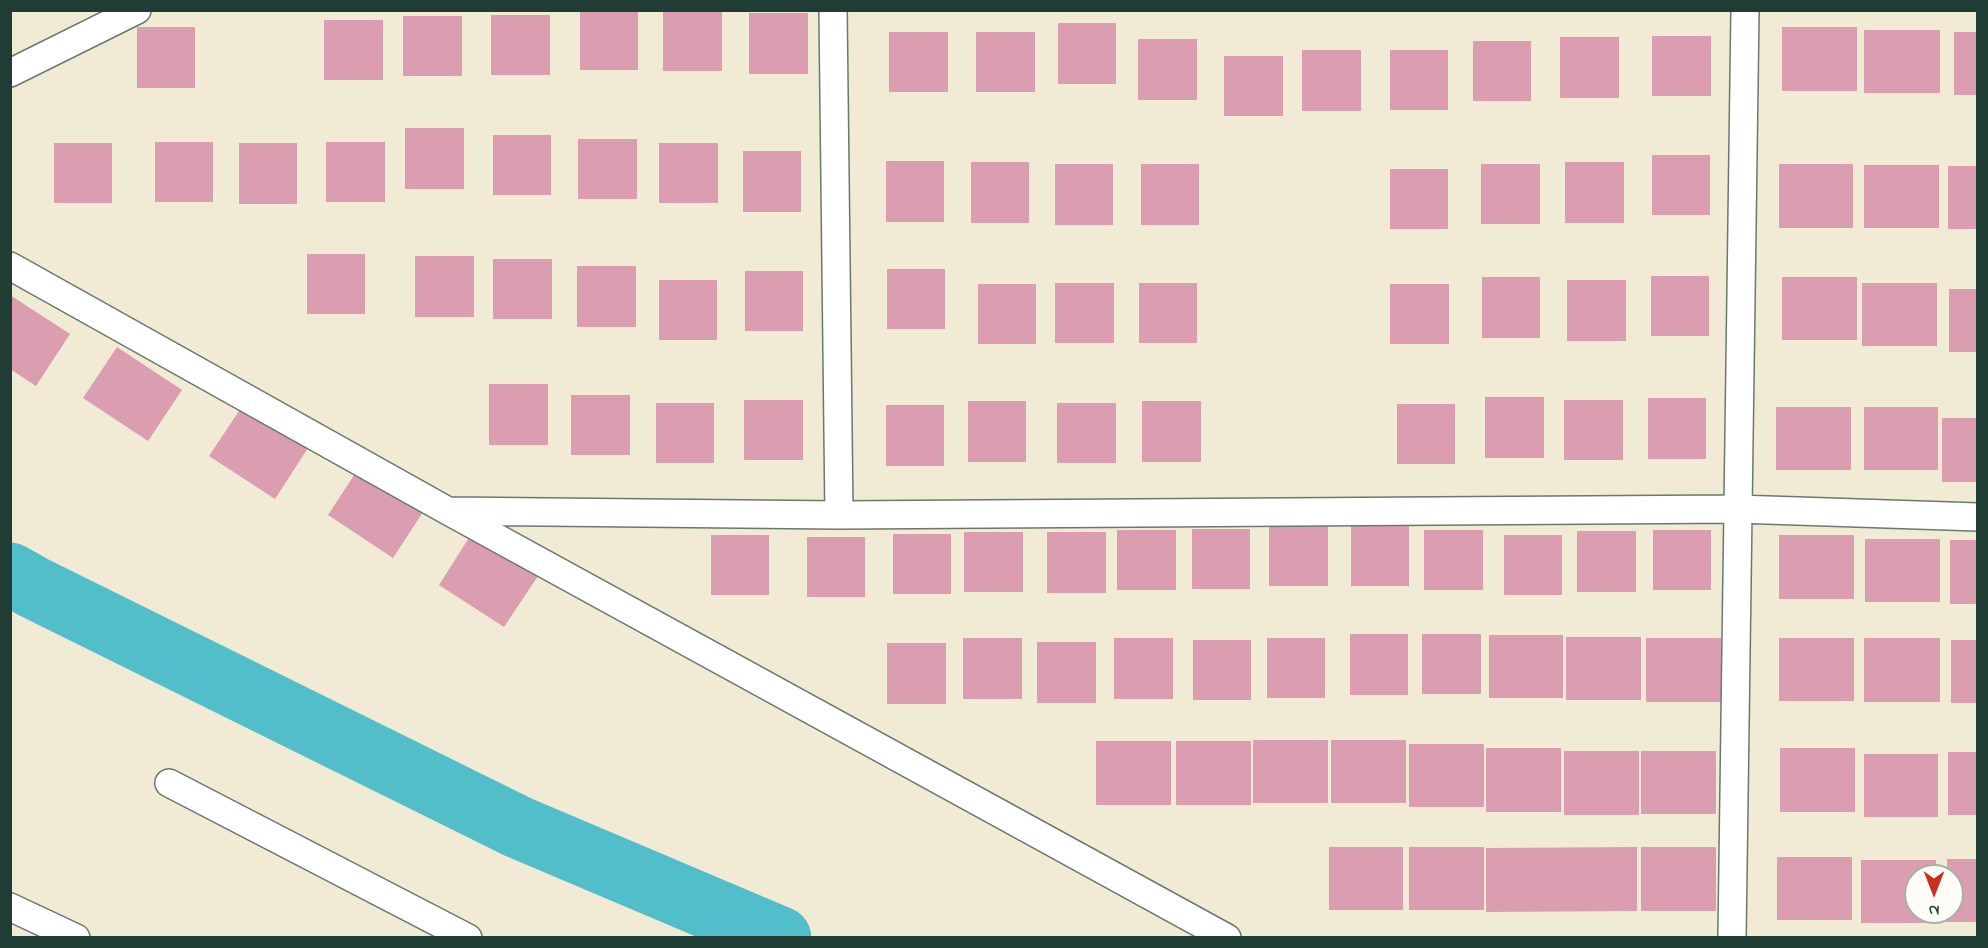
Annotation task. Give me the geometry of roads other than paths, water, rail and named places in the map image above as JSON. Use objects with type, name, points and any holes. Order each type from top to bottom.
[{"type":"street","points":[[10,73],[137,10]]},
{"type":"street","points":[[833,10],[839,515]]},
{"type":"street","points":[[1732,938],[1745,10]]},
{"type":"street","points":[[10,266],[448,511],[1227,938]]},
{"type":"street","points":[[448,511],[839,515],[1737,509],[1977,517]]},
{"type":"street","points":[[169,783],[468,938]]},
{"type":"street","points":[[10,907],[76,938]]},
{"type":"waterway","points":[[10,574],[518,827],[780,938]]}]
